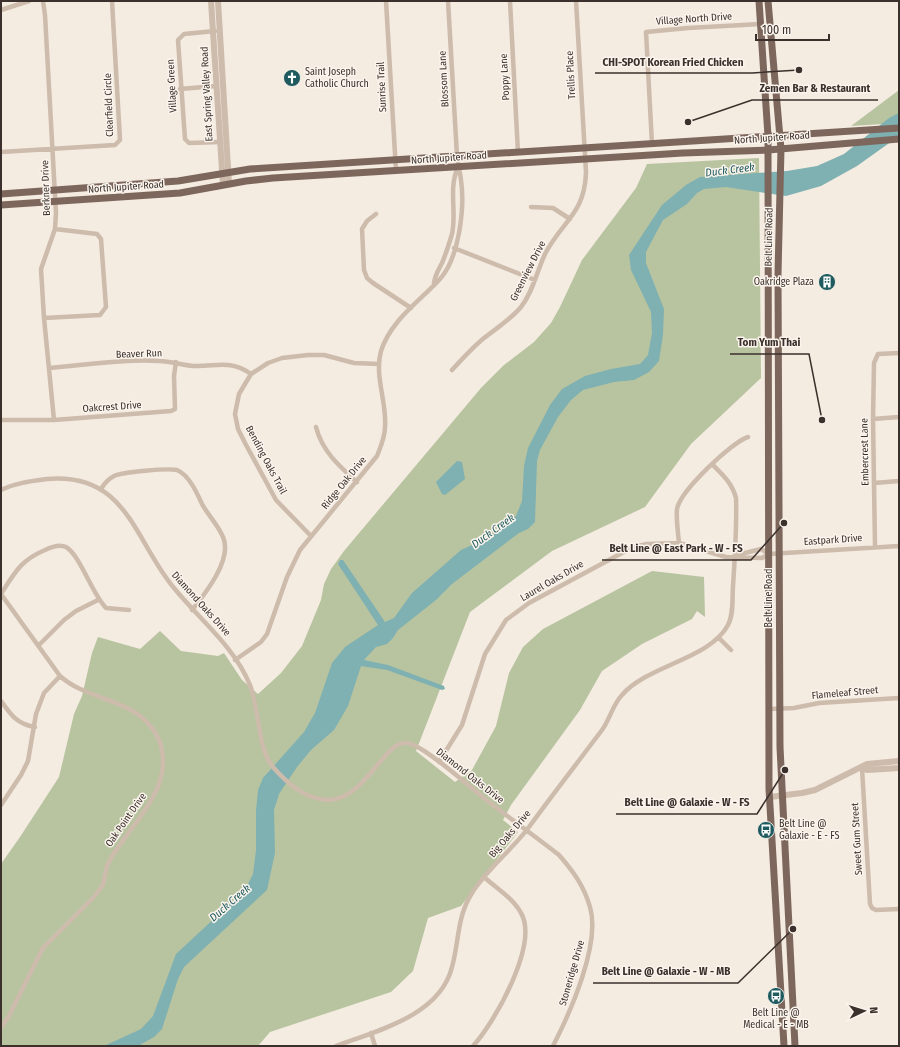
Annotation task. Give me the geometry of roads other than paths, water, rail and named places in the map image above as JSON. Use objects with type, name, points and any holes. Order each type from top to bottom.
[{"type":"main road","name":"Belt Line Road","points":[[759,1],[768,136],[770,797],[784,1046]]},
{"type":"main road","name":"Belt Line Road","points":[[768,1],[781,149],[779,381],[781,796],[795,1046]]},
{"type":"main road","name":"North Jupiter Road","points":[[1,194],[178,181],[225,173],[293,166],[584,149],[899,128]]},
{"type":"main road","name":"North Jupiter Road","points":[[1,206],[180,193],[226,184],[293,177],[670,154],[768,150],[821,144],[899,139]]},
{"type":"main road","points":[[670,143],[670,154]]},
{"type":"main road","points":[[349,163],[350,174]]},
{"type":"main road","points":[[293,166],[293,177]]},
{"type":"main road","points":[[768,381],[779,381]]},
{"type":"main road","points":[[769,492],[779,492]]},
{"type":"main road","points":[[780,960],[790,959]]},
{"type":"street","points":[[1,10],[30,1]]},
{"type":"street","name":"Berkner Drive","points":[[43,1],[56,202],[55,229],[41,269],[44,318],[54,420]]},
{"type":"street","name":"Clearfield Circle","points":[[1,152],[115,145],[120,140],[112,1]]},
{"type":"street","name":"East Spring Valley Road","points":[[212,1],[216,31],[226,184]]},
{"type":"street","name":"East Spring Valley Road","points":[[218,1],[216,31],[216,86],[220,142],[225,173]]},
{"type":"street","name":"Sunrise Trail","points":[[386,1],[396,171]]},
{"type":"street","name":"Blossom Lane","points":[[448,1],[458,167]]},
{"type":"street","name":"Poppy Lane","points":[[510,1],[518,153]]},
{"type":"street","name":"Trellis Place","points":[[576,1],[585,159]]},
{"type":"street","name":"Village North Drive","points":[[652,144],[646,32],[761,24]]},
{"type":"street","name":"Village Green","points":[[216,31],[184,34],[180,36],[178,40],[183,134],[186,142],[220,142]]},
{"type":"street","points":[[180,89],[216,86]]},
{"type":"street","name":"Greenview Drive","points":[[452,370],[473,348],[516,312],[526,300],[546,253],[578,207],[584,193],[585,159]]},
{"type":"street","name":"Ridge Oak Drive","points":[[434,283],[435,276],[448,246],[452,232],[452,180],[458,167]]},
{"type":"street","name":"Ridge Oak Drive","points":[[235,660],[261,642],[267,634],[294,562],[311,536],[377,456],[383,441],[385,427],[385,412],[380,385],[379,364],[381,352],[389,332],[434,283],[440,280],[455,249],[460,226],[462,201],[461,180],[458,167]]},
{"type":"street","points":[[531,207],[553,208],[570,219]]},
{"type":"street","points":[[376,214],[367,221],[362,229],[364,270],[367,278],[373,283],[411,308]]},
{"type":"street","points":[[44,318],[100,315],[106,307],[101,239],[97,234],[55,229]]},
{"type":"street","points":[[448,246],[534,280]]},
{"type":"street","name":"Embercrest Lane","points":[[874,546],[874,363],[878,354],[899,353]]},
{"type":"street","name":"Bending Oaks Trail","points":[[311,536],[276,500],[238,429],[235,414],[236,403],[251,374],[268,362],[282,358],[324,355],[354,363],[379,364]]},
{"type":"street","name":"Beaver Run","points":[[49,368],[152,361],[176,362],[192,366],[232,364],[241,367],[251,374]]},
{"type":"street","name":"Oakcrest Drive","points":[[1,420],[54,420],[171,412],[175,409],[174,376],[176,362]]},
{"type":"street","points":[[873,419],[899,417]]},
{"type":"street","points":[[316,427],[318,434],[333,460],[357,482]]},
{"type":"street","points":[[679,543],[677,508],[688,488],[725,452],[741,439],[748,437]]},
{"type":"street","name":"Big Oaks Drive","points":[[336,1046],[414,1015],[426,1006],[448,979],[452,967],[458,927],[462,914],[472,894],[484,877],[508,854],[603,728],[620,696],[639,680],[706,647],[719,638],[728,625],[731,615],[736,556],[736,504],[734,489],[728,480],[713,465]]},
{"type":"street","points":[[101,490],[114,476],[169,470],[182,473],[194,487],[209,517],[223,536],[225,547],[222,561],[211,586],[192,610]]},
{"type":"street","name":"Diamond Oaks Drive","points":[[1,490],[23,483],[60,478],[83,482],[101,490],[122,505],[163,575],[192,610],[218,634],[235,660],[250,684],[265,755],[270,764],[283,778],[303,794],[317,800],[336,800],[346,797],[356,790],[396,745],[405,742],[412,744],[438,762],[526,830]]},
{"type":"street","points":[[874,483],[899,481]]},
{"type":"street","name":"Laurel Oaks Drive","points":[[438,762],[462,725],[486,654],[497,632],[506,620],[529,603],[633,547],[647,544],[679,543],[726,556],[762,558],[769,554],[761,549],[736,556]]},
{"type":"street","points":[[1,594],[18,568],[30,556],[51,547],[62,546],[67,548],[77,560],[98,600],[106,608],[129,610]]},
{"type":"street","name":"Eastpark Drive","points":[[769,554],[874,546],[899,546]]},
{"type":"street","name":"Oak Point Drive","points":[[1,594],[60,676],[71,685],[126,707],[142,716],[156,734],[161,745],[163,763],[157,790],[144,812],[111,858],[107,866],[103,885],[93,898],[43,948],[14,1007],[1,1027]]},
{"type":"street","points":[[39,645],[64,620],[76,611],[98,600]]},
{"type":"street","points":[[719,638],[731,650]]},
{"type":"street","points":[[1,805],[21,775],[28,761],[36,714],[44,693],[60,676]]},
{"type":"street","name":"Flameleaf Street","points":[[769,709],[819,703],[899,698]]},
{"type":"street","points":[[1,701],[14,718],[23,725],[34,727]]},
{"type":"street","points":[[770,797],[815,790],[849,771],[862,768],[867,764],[899,761]]},
{"type":"street","points":[[862,768],[867,770],[899,768]]},
{"type":"street","name":"Sweet Gum Street","points":[[862,768],[870,904],[872,908],[876,910],[899,908]]},
{"type":"street","name":"Stoneridge Drive","points":[[526,830],[559,855],[573,870],[582,886],[590,908],[592,925],[590,947],[567,1020],[553,1046]]},
{"type":"street","points":[[473,1046],[498,1012],[521,958],[527,930],[522,913],[515,904],[484,877]]},
{"type":"street","points":[[371,1033],[375,1046]]},
{"type":"water","points":[[899,113],[899,136],[857,166],[821,186],[786,196],[726,187],[704,189],[697,193],[687,204],[663,220],[646,252],[646,263],[664,309],[663,335],[659,361],[649,372],[634,380],[614,382],[583,390],[571,400],[558,417],[540,450],[537,461],[535,522],[528,529],[519,533],[452,584],[436,600],[398,630],[387,644],[376,647],[364,660],[388,665],[444,686],[445,689],[442,690],[387,670],[361,666],[348,706],[334,730],[311,750],[297,767],[279,794],[274,810],[275,853],[267,890],[184,967],[178,979],[162,1029],[154,1037],[138,1046],[104,1046],[141,1029],[153,1016],[176,954],[245,890],[253,874],[256,850],[256,811],[258,790],[263,778],[304,732],[315,713],[332,663],[345,647],[378,625],[338,564],[340,560],[343,560],[385,622],[394,618],[412,593],[461,550],[492,536],[516,516],[522,501],[524,466],[528,448],[550,405],[562,389],[585,376],[611,369],[640,364],[648,355],[652,333],[651,312],[631,270],[629,255],[662,205],[686,185],[700,177],[787,171],[817,166],[844,154],[889,118]]},
{"type":"water","points":[[457,461],[462,462],[465,479],[445,495],[442,494],[436,482]]},
{"type":"place","name":"CHI-SPOT Korean Fried Chicken","points":[[799,70]]},
{"type":"place","name":"Saint Joseph Catholic Church","points":[[292,78]]},
{"type":"place","name":"Zemen Bar & Restaurant","points":[[688,122]]},
{"type":"place","name":"Oakridge Plaza","points":[[827,282]]},
{"type":"place","name":"Tom Yum Thai","points":[[822,420]]},
{"type":"place","name":"Belt Line @ East Park - W - FS","points":[[784,523]]},
{"type":"place","name":"Belt Line @ Galaxie - W - FS","points":[[785,770]]},
{"type":"place","name":"Belt Line @ Galaxie - E - FS","points":[[766,830]]},
{"type":"place","name":"Belt Line @ Galaxie - W - MB","points":[[793,929]]},
{"type":"place","name":"Belt Line @ Medical - E - MB","points":[[776,996]]},
{"type":"water label","name":"Duck Creek","points":[[730,170]]},
{"type":"water label","name":"Duck Creek","points":[[493,531]]},
{"type":"water label","name":"Duck Creek","points":[[230,903]]}]
